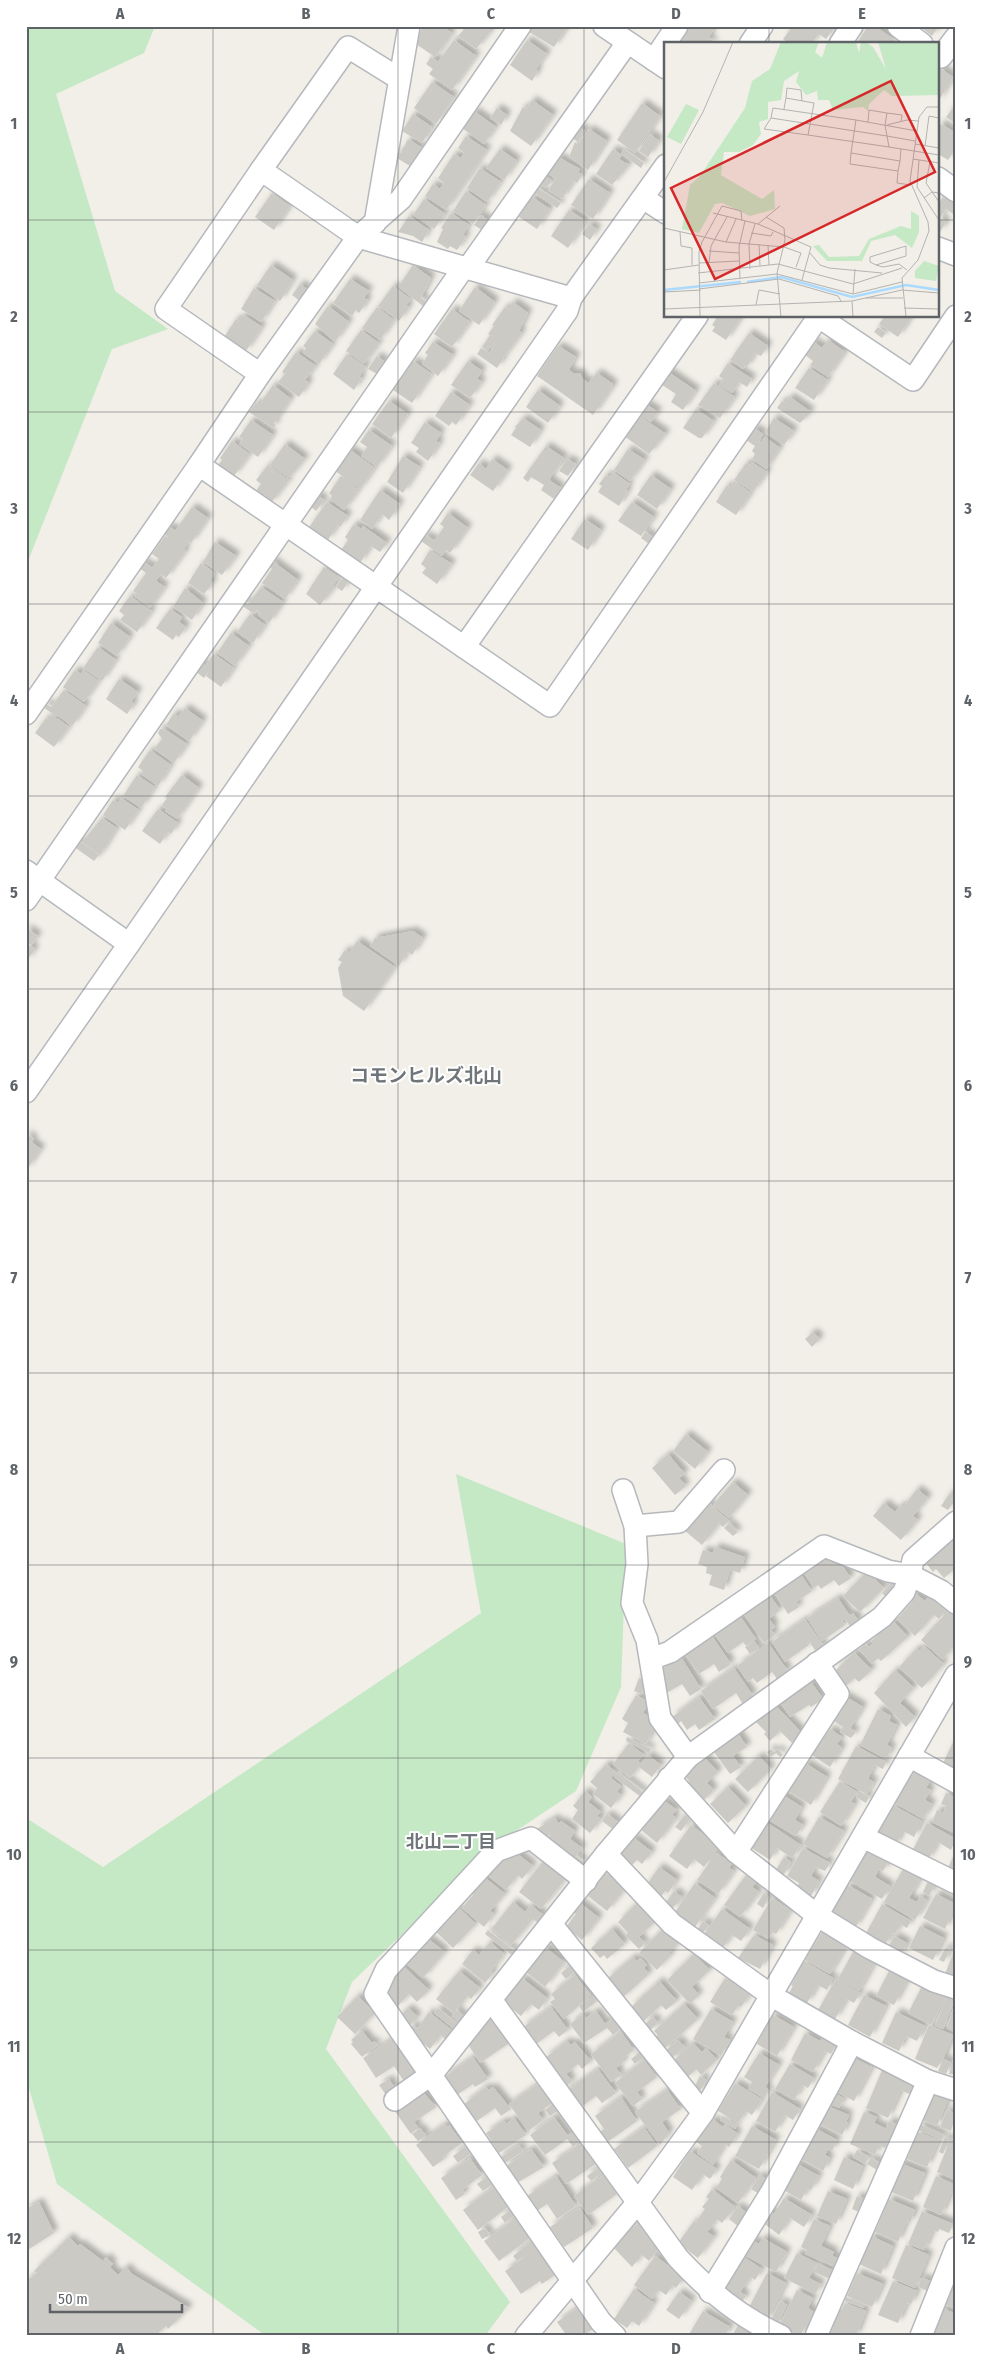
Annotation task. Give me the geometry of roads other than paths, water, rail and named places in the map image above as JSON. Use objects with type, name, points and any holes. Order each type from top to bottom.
[{"type":"street","points":[[375,222],[398,78],[409,26]]},
{"type":"street","points":[[26,714],[260,374],[358,237],[401,199],[520,26]]},
{"type":"street","points":[[604,26],[660,64]]},
{"type":"street","points":[[670,42],[678,26]]},
{"type":"street","points":[[751,42],[762,26]]},
{"type":"street","points":[[841,42],[852,26]]},
{"type":"street","points":[[898,26],[919,42]]},
{"type":"street","points":[[945,60],[956,38]]},
{"type":"street","points":[[26,900],[33,876],[286,525],[627,43]]},
{"type":"street","points":[[260,374],[166,309],[348,47],[398,78]]},
{"type":"street","points":[[26,1092],[378,588],[568,311],[571,298],[664,168]]},
{"type":"street","points":[[261,170],[358,237],[571,298]]},
{"type":"street","points":[[940,179],[956,190]]},
{"type":"street","points":[[643,198],[664,212]]},
{"type":"street","points":[[940,249],[956,255]]},
{"type":"street","points":[[822,318],[913,380],[956,316]]},
{"type":"street","points":[[464,647],[696,318]]},
{"type":"street","points":[[199,465],[550,706],[818,318]]},
{"type":"street","points":[[33,876],[129,944]]},
{"type":"street","points":[[635,1526],[679,1522],[724,1470]]},
{"type":"street","points":[[623,1490],[635,1526],[637,1564],[632,1603],[647,1640],[660,1718],[688,1757]]},
{"type":"street","points":[[395,2100],[432,2074],[492,2001],[606,1854],[688,1757],[882,1617],[904,1592],[913,1560],[956,1522]]},
{"type":"street","points":[[651,1659],[670,1652],[824,1546],[888,1571],[910,1575],[941,1591],[956,1603]]},
{"type":"street","points":[[736,1852],[838,1694],[817,1663]]},
{"type":"street","points":[[526,2336],[638,2202],[703,2114],[956,1675]]},
{"type":"street","points":[[909,1756],[956,1782]]},
{"type":"street","points":[[669,1778],[736,1852],[818,1916],[870,1948],[934,1981],[956,1988]]},
{"type":"street","points":[[864,1837],[956,1883]]},
{"type":"street","points":[[586,1880],[531,1838],[496,1851],[386,1970],[375,1994],[573,2278],[601,2322],[615,2336]]},
{"type":"street","points":[[606,1854],[672,1924],[772,1996],[852,2042],[928,2081],[956,2090]]},
{"type":"street","points":[[552,1925],[703,2114]]},
{"type":"street","points":[[492,2001],[678,2258],[710,2292],[756,2324],[781,2336]]},
{"type":"street","points":[[710,2292],[772,2191],[852,2042]]},
{"type":"street","points":[[816,2336],[928,2081]]},
{"type":"street","points":[[920,2336],[956,2248]]},
{"type":"district","name":"コモンヒルズ北山","points":[[426,1075]]},
{"type":"district","name":"北山二丁目","points":[[451,1842]]}]
